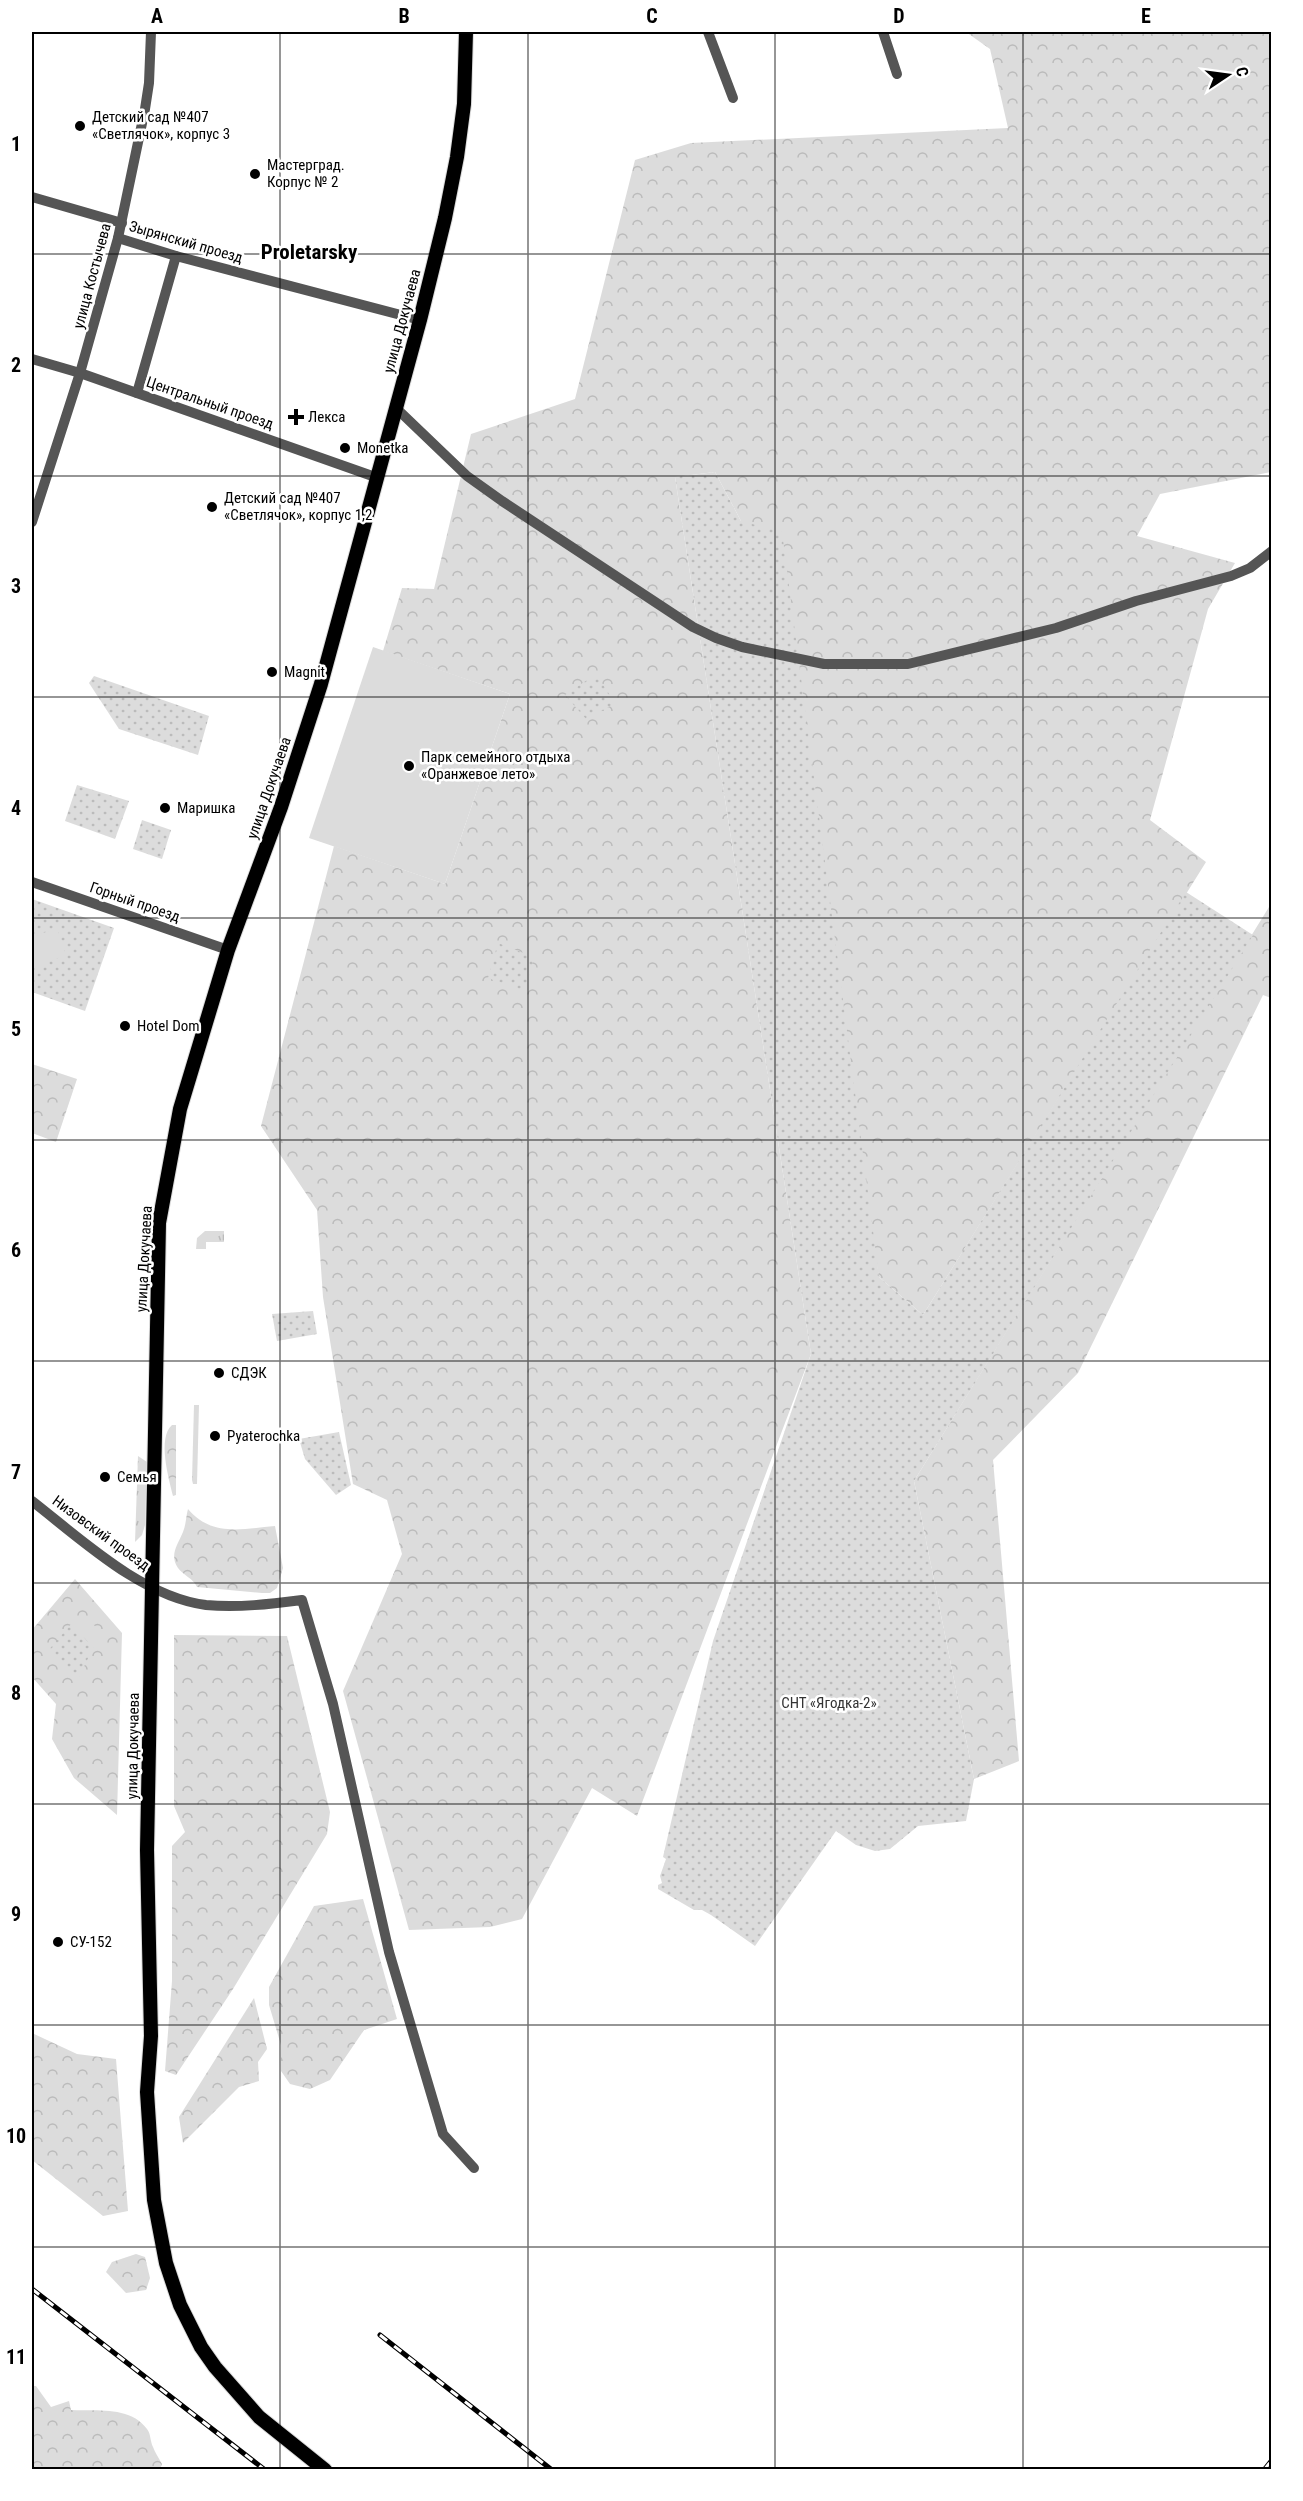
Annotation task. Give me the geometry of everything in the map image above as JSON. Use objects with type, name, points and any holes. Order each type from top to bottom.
[{"type":"main road","name":"улица Докучаева","points":[[325,2469],[259,2417],[215,2367],[189,2327],[164,2253],[154,2200],[147,2092],[151,2036],[147,1850],[159,1222],[180,1109],[228,950],[281,807],[321,684],[420,320],[445,218],[457,157],[465,94],[466,32]]},
{"type":"street","name":"улица Костычева","points":[[32,522],[80,373],[122,223],[149,83],[151,32]]},
{"type":"street","points":[[708,32],[733,98]]},
{"type":"street","points":[[883,32],[897,74]]},
{"type":"street","name":"Зырянский проезд","points":[[32,197],[122,223]]},
{"type":"street","name":"Зырянский проезд","points":[[118,238],[176,256],[420,320]]},
{"type":"street","points":[[137,393],[176,256]]},
{"type":"street","name":"Центральный проезд","points":[[32,359],[80,373],[378,478]]},
{"type":"street","points":[[396,408],[467,476],[693,627],[742,647],[824,663],[908,664],[1056,628],[1136,601],[1231,576],[1250,568],[1272,551]]},
{"type":"street","name":"Горный проезд","points":[[32,882],[228,950]]},
{"type":"street","name":"Низовский проезд","points":[[32,1501],[98,1551],[153,1588],[180,1599],[207,1605],[262,1605],[302,1600],[333,1704],[389,1953],[443,2134],[474,2168]]},
{"type":"green space","points":[[966,32],[1271,32],[1271,472],[1160,494],[1137,536],[1235,563],[1208,609],[1150,820],[1206,862],[923,1315],[879,1277],[741,521],[715,472],[675,477],[811,1354],[637,1816],[592,1788],[522,1919],[490,1927],[409,1930],[343,1691],[402,1554],[387,1500],[353,1484],[323,1297],[317,1210],[261,1126],[334,846],[445,884],[510,694],[383,651],[402,588],[434,589],[471,434],[575,399],[635,160],[691,143],[1008,128],[990,49]]},
{"type":"green space","name":"СНТ «Ягодка-2»","points":[[715,472],[741,521],[782,532],[879,1277],[923,1315],[1186,892],[1253,935],[914,1481],[974,1779],[966,1821],[918,1826],[890,1849],[875,1851],[856,1845],[836,1831],[755,1946],[711,1915],[702,1910],[694,1910],[658,1889],[658,1885],[662,1883],[660,1876],[666,1859],[663,1857],[713,1641],[811,1354],[675,477]]},
{"type":"green space","name":"Парк семейного отдыха «Оранжевое лето»","points":[[373,647],[510,694],[445,884],[309,838]]},
{"type":"green space","points":[[596,674],[615,703],[587,720],[565,695]]},
{"type":"green space","points":[[94,676],[209,716],[198,755],[119,729],[89,683]]},
{"type":"green space","points":[[77,785],[129,801],[115,839],[65,821]]},
{"type":"green space","points":[[142,820],[171,830],[162,859],[133,849]]},
{"type":"green space","points":[[32,899],[114,928],[85,1011],[32,992]]},
{"type":"green space","points":[[1271,907],[1271,998],[1263,995],[1078,1373],[993,1460],[1019,1761],[974,1779],[914,1481]]},
{"type":"green space","points":[[57,928],[66,955],[32,968],[32,937]]},
{"type":"green space","points":[[498,943],[534,957],[525,991],[488,978]]},
{"type":"green space","points":[[32,1064],[77,1079],[56,1142],[32,1133]]},
{"type":"green space","points":[[205,1231],[224,1231],[224,1242],[206,1242],[206,1249],[196,1249],[197,1238]]},
{"type":"green space","points":[[313,1311],[317,1334],[277,1341],[272,1314]]},
{"type":"green space","points":[[194,1405],[199,1405],[197,1484],[193,1484],[192,1480]]},
{"type":"green space","points":[[172,1425],[176,1425],[176,1495],[173,1496],[165,1449],[165,1439]]},
{"type":"green space","points":[[339,1432],[351,1485],[336,1495],[305,1459],[299,1439]]},
{"type":"green space","points":[[138,1456],[147,1462],[145,1525],[142,1535],[135,1542]]},
{"type":"green space","points":[[188,1509],[197,1518],[217,1527],[239,1529],[275,1526],[283,1568],[277,1588],[270,1593],[262,1593],[197,1587],[178,1568],[174,1559]]},
{"type":"green space","points":[[75,1579],[122,1633],[117,1815],[74,1778],[52,1739],[56,1704],[32,1677],[32,1630]]},
{"type":"green space","points":[[82,1612],[104,1636],[93,1648],[72,1623]]},
{"type":"green space","points":[[72,1623],[93,1648],[78,1679],[47,1652]]},
{"type":"green space","points":[[174,1635],[287,1636],[330,1812],[327,1834],[233,1989],[176,2075],[165,2071],[172,1981],[172,1846],[185,1832],[174,1806]]},
{"type":"green space","points":[[363,1899],[397,2019],[364,2030],[330,2080],[310,2089],[290,2084],[281,2071],[281,2045],[269,2005],[269,1987],[314,1906]]},
{"type":"green space","points":[[254,1998],[267,2049],[258,2062],[259,2081],[239,2087],[183,2143],[179,2117]]},
{"type":"green space","points":[[32,2033],[77,2054],[116,2059],[128,2211],[103,2216],[32,2160]]},
{"type":"green space","points":[[136,2254],[145,2257],[150,2278],[146,2290],[126,2293],[106,2272],[112,2262]]},
{"type":"green space","points":[[32,2386],[36,2386],[51,2407],[69,2401],[71,2410],[102,2410],[132,2416],[147,2429],[162,2464],[160,2469],[32,2469]]},
{"type":"railway","points":[[32,2289],[265,2470]]},
{"type":"railway","points":[[380,2335],[552,2470]]},
{"type":"railway","points":[[1264,2470],[1272,2460]]},
{"type":"place","name":"Детский сад №407 «Светлячок», корпус 3","points":[[80,126]]},
{"type":"place","name":"Мастерград. Корпус № 2","points":[[255,174]]},
{"type":"place","name":"Лекса","points":[[296,417]]},
{"type":"place","name":"Monetka","points":[[345,448]]},
{"type":"place","name":"Детский сад №407 «Светлячок», корпус 1,2","points":[[212,507]]},
{"type":"place","name":"Magnit","points":[[272,672]]},
{"type":"place","name":"Парк семейного отдыха «Оранжевое лето»","points":[[409,766]]},
{"type":"place","name":"Маришка","points":[[165,808]]},
{"type":"place","name":"Hotel Dom","points":[[125,1026]]},
{"type":"place","name":"СДЭК","points":[[219,1373]]},
{"type":"place","name":"Pyaterochka","points":[[215,1436]]},
{"type":"place","name":"Семья","points":[[105,1477]]},
{"type":"place","name":"СУ-152","points":[[58,1942]]},
{"type":"district","name":"Proletarsky","points":[[309,252]]}]
